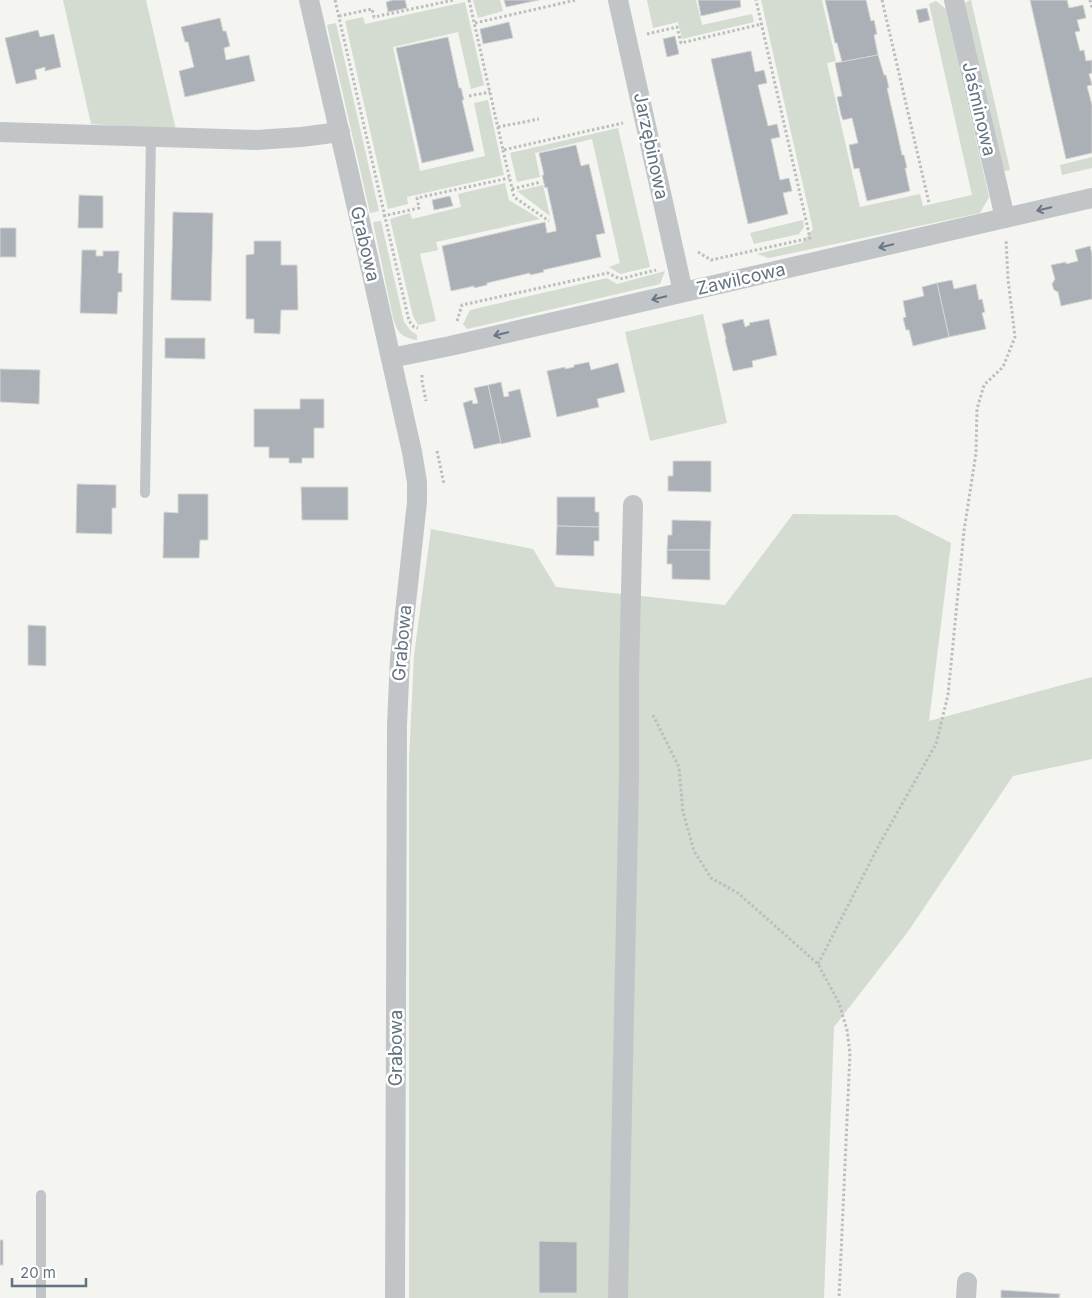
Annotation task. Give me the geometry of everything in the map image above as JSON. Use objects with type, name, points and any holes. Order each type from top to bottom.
[{"type":"street","name":"Grabowa","points":[[309,0],[412,452],[417,491],[400,650],[397,725],[395,1298]]},
{"type":"street","name":"Jarzębinowa","points":[[618,0],[683,292]]},
{"type":"street","name":"Jaśminowa","points":[[954,0],[1004,218]]},
{"type":"street","points":[[0,132],[256,140],[340,132]]},
{"type":"street","name":"Zawilcowa","points":[[390,358],[1092,198]]},
{"type":"street","points":[[618,1298],[627,913],[633,505]]},
{"type":"lane","points":[[144,493],[151,137]]},
{"type":"lane","points":[[41,1195],[41,1298]]},
{"type":"path","points":[[336,0],[409,321],[414,327],[426,330],[433,366],[424,368],[422,381],[428,409]]},
{"type":"path","points":[[314,22],[372,10],[374,17],[454,0]]},
{"type":"path","points":[[469,0],[514,197],[549,221]]},
{"type":"path","points":[[475,23],[576,0]]},
{"type":"path","points":[[882,0],[928,203]]},
{"type":"path","points":[[1090,0],[1092,8]]},
{"type":"path","points":[[627,38],[677,27],[680,43],[762,24]]},
{"type":"path","points":[[469,96],[490,92]]},
{"type":"path","points":[[498,128],[539,118]]},
{"type":"path","points":[[503,150],[623,123]]},
{"type":"path","points":[[360,221],[419,208],[417,198],[509,178]]},
{"type":"path","points":[[512,189],[541,182]]},
{"type":"path","points":[[818,964],[880,843],[936,744],[948,695],[964,531],[976,453],[977,409],[984,385],[1003,367],[1015,337],[1008,279],[1004,218]]},
{"type":"path","points":[[436,446],[444,484]]},
{"type":"path","points":[[652,714],[679,768],[683,812],[691,843],[711,878],[738,893],[818,964],[839,1003],[847,1030],[850,1053],[839,1298]]},
{"type":"shaded area","points":[[63,0],[146,0],[176,130],[91,124]]},
{"type":"shaded area","points":[[473,0],[500,0],[503,11],[478,18]]},
{"type":"shaded area","points":[[647,0],[696,0],[702,25],[752,14],[754,22],[682,39],[678,22],[653,28]]},
{"type":"shaded area","points":[[761,0],[822,0],[836,61],[827,63],[860,207],[920,194],[923,206],[972,195],[929,4],[936,1],[946,9],[989,197],[980,213],[769,258],[757,254],[802,243],[813,229]]},
{"type":"shaded area","points":[[970,0],[1010,170],[1004,171],[965,3]]},
{"type":"shaded area","points":[[465,2],[484,85],[471,89],[458,32],[393,47],[420,171],[485,156],[474,103],[488,100],[504,175],[407,197],[408,204],[388,209],[345,21],[363,17],[365,24]]},
{"type":"shaded area","points":[[336,23],[379,211],[370,213],[327,25]]},
{"type":"shaded area","points":[[618,128],[650,267],[620,274],[609,267],[620,263],[592,139],[535,153],[540,177],[517,182],[510,153]]},
{"type":"shaded area","points":[[1092,157],[1092,168],[1062,175],[1060,165]]},
{"type":"shaded area","points":[[505,183],[509,200],[540,219],[436,242],[438,250],[420,254],[436,321],[418,325],[413,316],[390,219],[410,213],[412,219],[461,207],[458,194]]},
{"type":"shaded area","points":[[543,185],[550,216],[517,191]]},
{"type":"shaded area","points":[[803,220],[804,227],[799,234],[754,244],[750,233]]},
{"type":"shaded area","points":[[381,221],[404,322],[417,335],[417,340],[401,334],[393,318],[373,222]]},
{"type":"shaded area","points":[[665,271],[660,284],[467,329],[463,324],[470,310],[607,278],[617,284]]},
{"type":"shaded area","points":[[703,314],[727,423],[650,441],[625,332]]},
{"type":"shaded area","points":[[793,514],[896,515],[951,543],[929,721],[1092,677],[1092,759],[1013,776],[907,933],[834,1027],[824,1298],[409,1298],[409,760],[414,655],[431,529],[533,549],[556,587],[725,605]]},
{"type":"building","points":[[405,0],[407,8],[388,12],[386,2]]},
{"type":"building","points":[[504,0],[539,0],[506,7]]},
{"type":"building","points":[[698,0],[740,0],[741,7],[701,16]]},
{"type":"building","points":[[825,0],[866,0],[871,21],[874,20],[877,34],[874,35],[878,55],[842,62],[837,43],[835,43]]},
{"type":"building","points":[[1030,0],[1067,0],[1069,8],[1083,5],[1086,18],[1077,20],[1080,31],[1075,32],[1080,51],[1084,50],[1086,61],[1092,60],[1092,73],[1089,74],[1092,85],[1087,86],[1092,105],[1092,153],[1066,159]]},
{"type":"building","points":[[927,8],[930,20],[919,23],[916,10]]},
{"type":"building","points":[[220,18],[223,31],[226,31],[230,46],[224,48],[226,60],[249,55],[255,81],[185,97],[179,71],[194,67],[188,42],[185,42],[181,27]]},
{"type":"building","points":[[509,22],[513,38],[483,44],[480,29]]},
{"type":"building","points":[[38,30],[40,37],[54,34],[61,67],[45,71],[45,67],[35,70],[37,79],[16,84],[5,38]]},
{"type":"building","points":[[675,36],[679,54],[667,57],[663,39]]},
{"type":"building","points":[[448,37],[459,88],[461,88],[464,100],[462,100],[474,151],[422,163],[396,48]]},
{"type":"building","points":[[751,51],[755,72],[764,70],[767,83],[758,85],[768,126],[777,124],[780,137],[771,139],[780,180],[789,178],[792,191],[783,193],[788,214],[748,224],[711,59]]},
{"type":"building","points":[[878,55],[884,75],[886,75],[889,88],[887,88],[902,155],[904,155],[907,168],[905,168],[910,191],[867,201],[859,168],[854,169],[849,145],[858,143],[852,118],[843,120],[841,115],[837,97],[842,96],[835,63]]},
{"type":"building","points":[[576,145],[581,166],[589,164],[605,233],[596,235],[601,257],[543,270],[544,272],[530,275],[530,273],[487,283],[487,285],[474,288],[474,286],[451,291],[442,246],[545,222],[547,233],[556,231],[547,187],[545,188],[542,175],[544,175],[539,153]]},
{"type":"building","points":[[79,195],[103,196],[103,228],[78,228]]},
{"type":"building","points":[[450,196],[453,206],[434,210],[432,200]]},
{"type":"building","points":[[173,212],[213,213],[211,301],[171,300]]},
{"type":"building","points":[[0,228],[16,228],[16,257],[0,257]]},
{"type":"building","points":[[254,241],[281,241],[281,265],[297,265],[298,310],[281,310],[280,334],[254,333],[254,319],[246,319],[246,255],[254,254]]},
{"type":"building","points":[[1090,246],[1092,254],[1092,299],[1061,306],[1058,292],[1054,290],[1052,284],[1055,279],[1051,265],[1078,261],[1075,250]]},
{"type":"building","points":[[82,250],[96,250],[96,256],[103,256],[103,251],[119,251],[118,273],[122,273],[122,292],[118,292],[117,314],[80,313]]},
{"type":"building","points":[[952,280],[954,289],[976,284],[979,300],[982,299],[985,312],[982,313],[986,329],[949,337],[937,283]]},
{"type":"building","points":[[937,283],[949,337],[913,346],[909,330],[906,330],[903,318],[906,317],[903,301],[924,296],[922,287]]},
{"type":"building","points":[[743,319],[745,327],[750,325],[749,323],[769,319],[777,355],[752,361],[753,367],[733,371],[722,324]]},
{"type":"building","points":[[165,338],[205,338],[205,359],[165,358]]},
{"type":"building","points":[[589,362],[591,370],[618,363],[625,392],[597,399],[599,407],[557,417],[547,371],[565,367],[565,369]]},
{"type":"building","points":[[0,369],[40,370],[39,404],[0,402]]},
{"type":"building","points":[[501,382],[504,397],[509,396],[508,392],[520,389],[531,437],[501,444],[488,385]]},
{"type":"building","points":[[488,385],[501,443],[474,449],[463,403],[472,400],[473,404],[478,403],[474,388]]},
{"type":"building","points":[[300,399],[324,399],[324,428],[314,428],[314,458],[302,458],[302,463],[289,463],[289,458],[269,458],[269,447],[254,447],[254,409],[300,409]]},
{"type":"building","points":[[673,461],[711,461],[711,492],[668,491],[668,476],[673,476]]},
{"type":"building","points":[[77,484],[116,485],[116,508],[112,508],[112,534],[76,533]]},
{"type":"building","points":[[301,487],[348,487],[348,520],[302,520]]},
{"type":"building","points":[[178,494],[208,494],[208,540],[200,540],[199,558],[163,558],[164,512],[178,513]]},
{"type":"building","points":[[557,497],[595,497],[595,512],[599,512],[599,527],[557,526]]},
{"type":"building","points":[[672,520],[711,521],[710,550],[667,550],[668,535],[672,535]]},
{"type":"building","points":[[557,526],[599,527],[599,541],[594,541],[594,556],[556,555]]},
{"type":"building","points":[[667,550],[710,550],[710,580],[672,579],[672,564],[667,564]]},
{"type":"building","points":[[28,625],[46,626],[46,666],[28,665]]},
{"type":"building","points":[[0,1240],[3,1240],[3,1265],[0,1265]]},
{"type":"building","points":[[539,1241],[577,1242],[577,1293],[539,1293]]},
{"type":"building","points":[[1001,1290],[1060,1294],[1059,1298],[1001,1298]]}]
